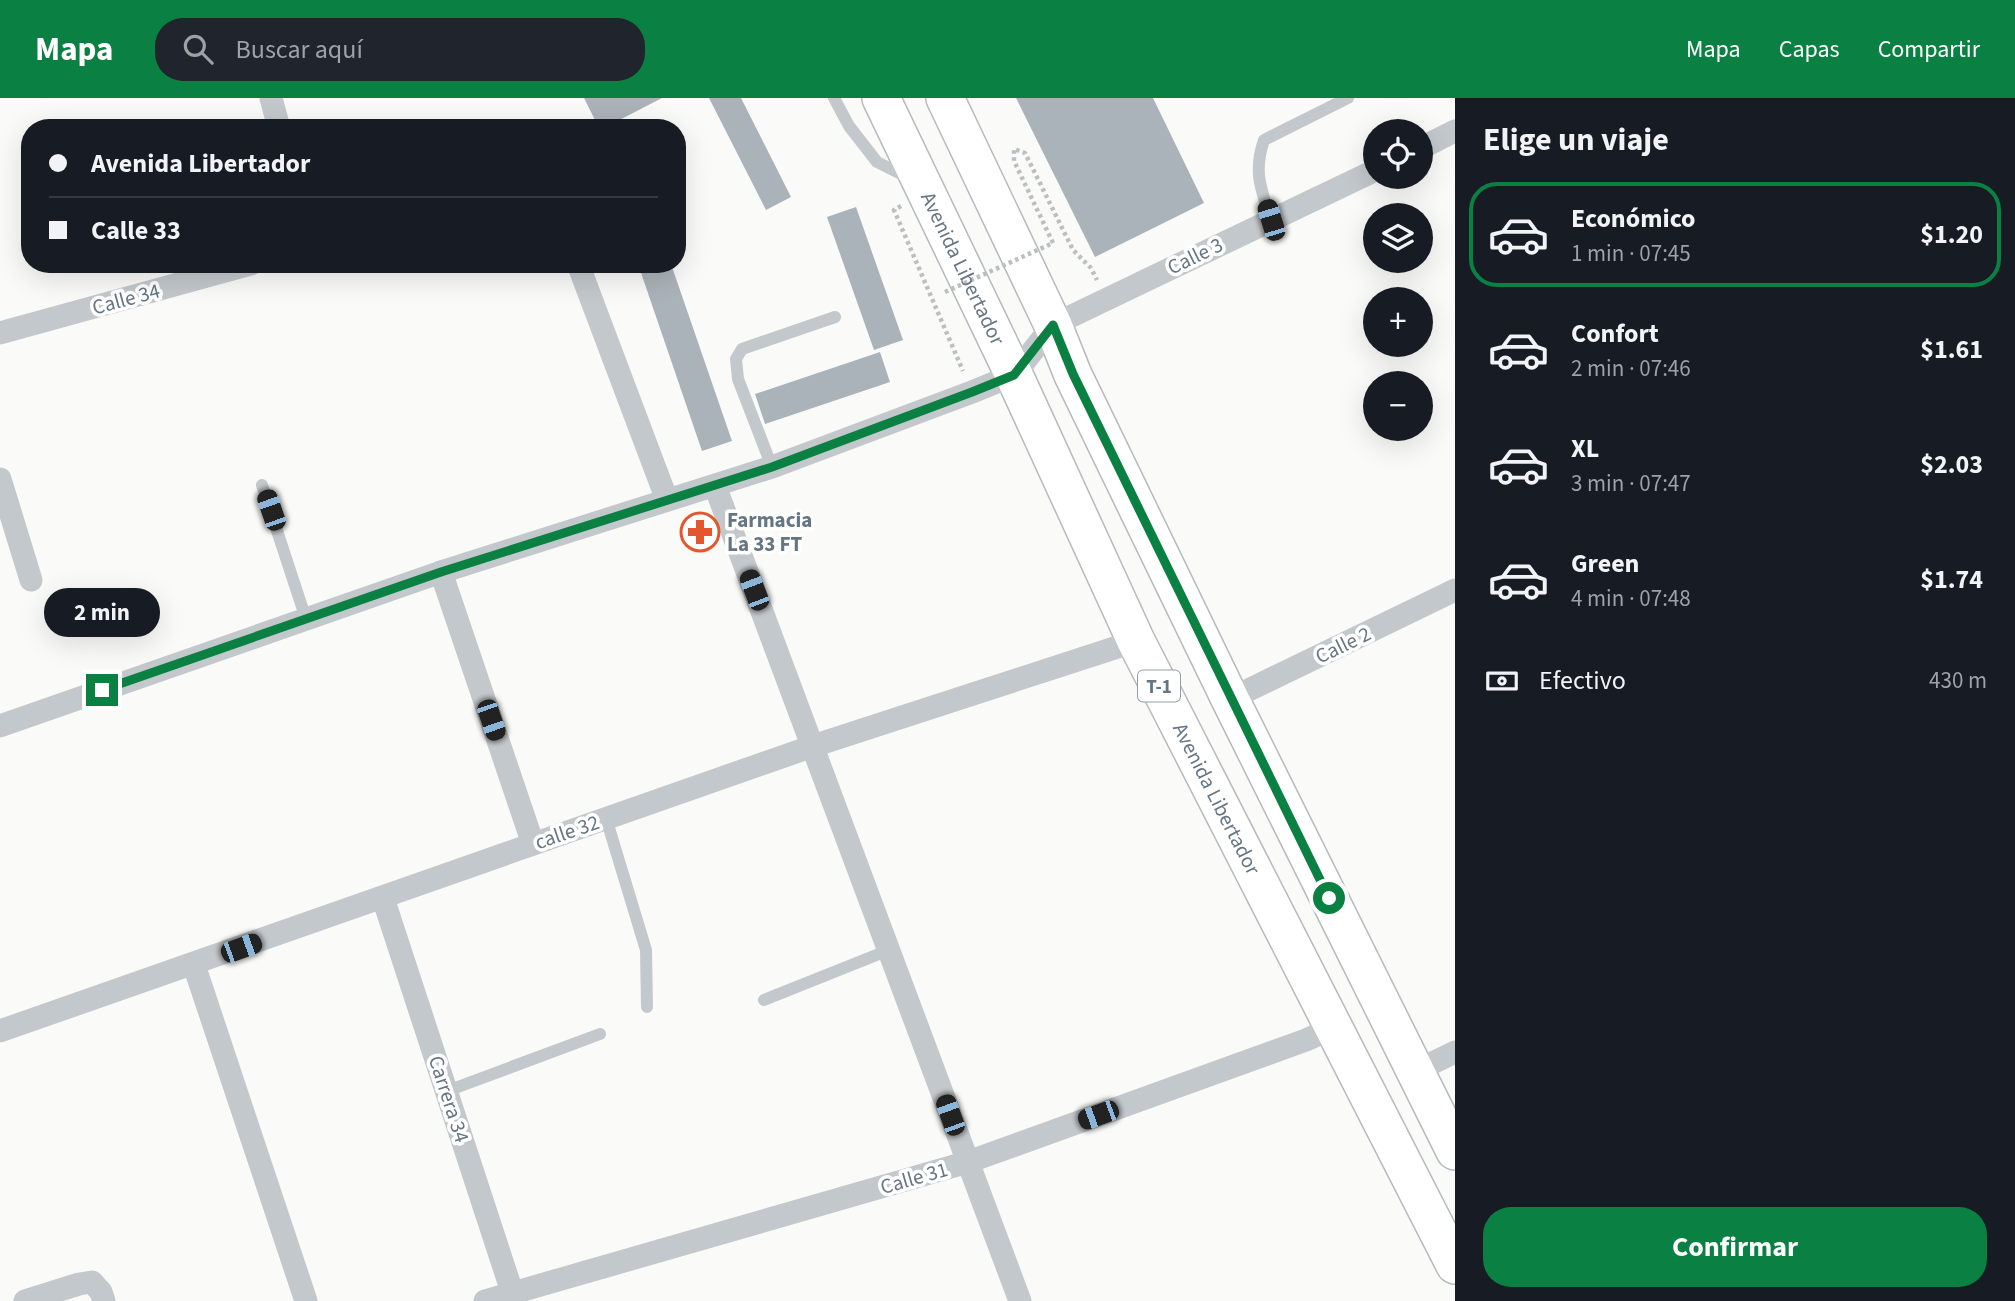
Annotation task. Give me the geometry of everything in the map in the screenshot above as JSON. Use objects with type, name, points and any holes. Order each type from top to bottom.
[{"type":"main road","name":"Avenida Libertador","points":[[881,98],[1014,375],[1136,641],[1455,1265]]},
{"type":"main road","points":[[946,98],[1053,325],[1073,374],[1230,699],[1455,1151]]},
{"type":"street","points":[[271,98],[277,119]]},
{"type":"street","points":[[1433,142],[1455,131]]},
{"type":"street","name":"Calle 3","points":[[1053,325],[1363,176]]},
{"type":"street","name":"Calle 34","points":[[0,333],[218,273]]},
{"type":"street","points":[[582,273],[667,500]]},
{"type":"street","points":[[0,726],[441,572],[772,467],[972,392],[1014,375],[1053,325]]},
{"type":"street","points":[[0,479],[32,580]]},
{"type":"street","points":[[715,486],[1020,1301]]},
{"type":"street","points":[[441,572],[533,844]]},
{"type":"street","name":"Calle 2","points":[[1230,699],[1455,590]]},
{"type":"street","name":"calle 32","points":[[0,1031],[813,746],[1136,641]]},
{"type":"street","name":"Carrera 34","points":[[383,898],[513,1297]]},
{"type":"street","points":[[194,965],[306,1301]]},
{"type":"street","name":"Calle 31","points":[[485,1301],[513,1297],[968,1162],[1306,1040],[1334,1027]]},
{"type":"street","points":[[1416,1071],[1455,1052]]},
{"type":"street","points":[[25,1301],[79,1283],[92,1282],[101,1292],[104,1301]]},
{"type":"lane","points":[[834,98],[849,126],[877,162],[922,184]]},
{"type":"lane","points":[[1271,220],[1257,176],[1258,158],[1264,140],[1348,98]]},
{"type":"lane","points":[[772,467],[738,379],[736,359],[742,349],[835,317]]},
{"type":"lane","points":[[262,485],[306,619]]},
{"type":"lane","points":[[606,818],[646,950],[647,1007]]},
{"type":"lane","points":[[764,1000],[889,950]]},
{"type":"lane","points":[[447,1090],[600,1034]]},
{"type":"path","points":[[939,280],[945,292],[1053,243],[1014,161],[1014,149],[1025,153],[1073,250],[1091,268],[1100,285]]},
{"type":"path","points":[[908,218],[902,205],[894,210],[972,392]]},
{"type":"building","points":[[584,98],[662,98],[621,119],[594,119]]},
{"type":"building","points":[[709,98],[741,98],[791,197],[766,210]]},
{"type":"building","points":[[1016,98],[1153,98],[1204,203],[1095,257]]},
{"type":"building","points":[[856,207],[903,340],[874,350],[827,217]]},
{"type":"building","points":[[641,273],[674,273],[732,441],[702,451]]},
{"type":"building","points":[[880,352],[890,382],[765,424],[755,394]]},
{"type":"place","name":"Farmacia La 33 FT","points":[[700,532]]},
{"type":"route","points":[[102,690],[441,572],[772,467],[972,392],[1014,375],[1053,325],[1073,374],[1329,898]]}]
